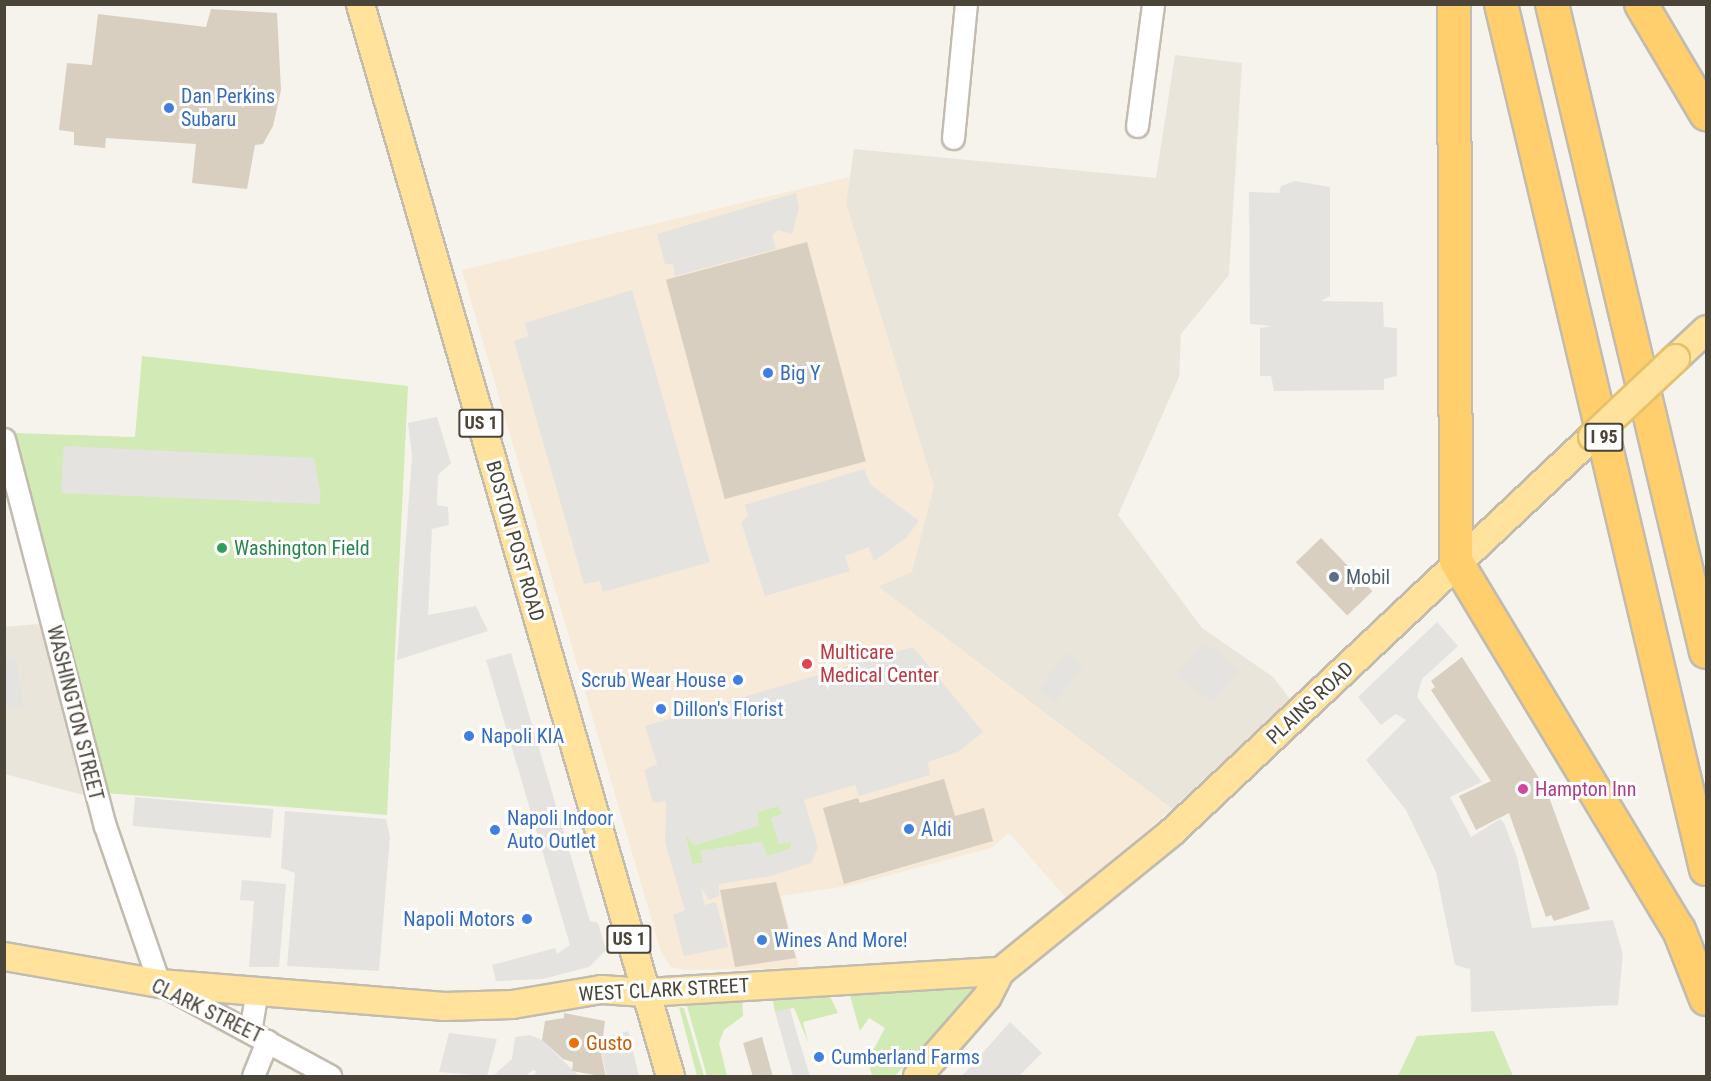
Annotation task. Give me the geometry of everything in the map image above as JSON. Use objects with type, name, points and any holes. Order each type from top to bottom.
[{"type":"highway","points":[[1454,4],[1456,561],[1673,919],[1707,999]]},
{"type":"highway","name":"I 95","points":[[1501,4],[1707,869]]},
{"type":"highway","name":"I 95","points":[[1552,4],[1707,652]]},
{"type":"highway","points":[[1641,4],[1671,61],[1707,114]]},
{"type":"main road","name":"BOSTON POST ROAD","points":[[360,4],[670,1077]]},
{"type":"main road","name":"PLAINS ROAD","points":[[919,1076],[987,996],[1000,971],[1171,832],[1322,693],[1456,561],[1707,329]]},
{"type":"main road","name":"CLARK STREET","points":[[4,956],[159,983]]},
{"type":"main road","name":"WEST CLARK STREET","points":[[159,983],[444,1006],[512,1004],[601,989],[644,992],[1000,971]]},
{"type":"street","points":[[953,138],[966,4]]},
{"type":"street","points":[[1137,126],[1154,4]]},
{"type":"street","name":"WASHINGTON STREET","points":[[4,439],[105,826],[159,983]]},
{"type":"street","name":"CLARK STREET","points":[[159,983],[330,1077]]},
{"type":"street","points":[[253,1077],[259,1036],[257,990]]},
{"type":"shaded area","points":[[1175,55],[1242,63],[1229,275],[1181,334],[1179,377],[1118,515],[1202,628],[1273,677],[1290,699],[1172,809],[877,586],[846,203],[854,149],[1156,178]]},
{"type":"shaded area","points":[[850,177],[846,203],[934,486],[912,572],[878,587],[1172,809],[1066,898],[1009,833],[991,848],[853,885],[781,896],[799,968],[685,970],[671,967],[661,952],[462,270]]},
{"type":"shaded area","points":[[1295,181],[1330,187],[1330,296],[1321,301],[1383,302],[1384,327],[1397,328],[1397,376],[1384,379],[1384,390],[1274,391],[1271,376],[1260,376],[1260,328],[1273,326],[1250,324],[1249,192],[1279,193],[1281,186]]},
{"type":"shaded area","points":[[796,193],[799,208],[792,234],[778,230],[772,235],[776,249],[675,276],[673,264],[665,264],[657,234]]},
{"type":"shaded area","points":[[632,290],[710,562],[603,592],[600,581],[584,584],[514,341],[528,336],[525,323]]},
{"type":"shaded area","points":[[437,417],[451,463],[438,475],[437,505],[448,507],[449,525],[432,529],[428,615],[476,606],[488,631],[397,660],[412,456],[408,423]]},
{"type":"shaded area","points":[[64,446],[314,458],[321,496],[319,504],[61,493]]},
{"type":"shaded area","points":[[864,469],[871,485],[919,521],[906,538],[874,561],[869,547],[845,556],[850,571],[765,596],[741,522],[748,516],[745,505]]},
{"type":"shaded area","points":[[1437,622],[1458,646],[1422,679],[1417,697],[1482,782],[1450,797],[1471,837],[1500,819],[1504,823],[1517,857],[1532,928],[1613,920],[1623,954],[1618,1005],[1471,1012],[1470,969],[1455,965],[1436,872],[1406,810],[1366,760],[1406,720],[1396,714],[1381,725],[1358,697]]},
{"type":"shaded area","points":[[39,624],[87,796],[5,774],[4,627]]},
{"type":"shaded area","points":[[1202,644],[1218,651],[1239,671],[1213,703],[1176,675]]},
{"type":"shaded area","points":[[913,647],[983,732],[958,752],[928,762],[930,775],[859,796],[855,785],[804,800],[818,847],[811,863],[771,876],[719,884],[719,896],[709,900],[701,887],[704,905],[716,902],[728,947],[684,956],[673,915],[685,910],[665,843],[666,801],[653,803],[644,770],[657,764],[645,726]],"holes":[[[778,806],[783,814],[771,818],[779,844],[792,842],[790,849],[767,856],[762,842],[701,851],[703,863],[692,864],[685,833],[694,845],[759,826],[757,812]]]},
{"type":"shaded area","points":[[511,653],[590,921],[598,923],[606,950],[589,967],[543,979],[496,981],[492,965],[555,948],[557,954],[570,945],[486,660]]},
{"type":"shaded area","points":[[1066,653],[1083,666],[1055,702],[1038,690]]},
{"type":"shaded area","points":[[16,658],[24,708],[5,708],[5,659]]},
{"type":"shaded area","points":[[135,797],[273,809],[271,838],[132,826]]},
{"type":"shaded area","points":[[285,811],[386,819],[390,837],[379,971],[287,966],[295,873],[281,868]]},
{"type":"shaded area","points":[[242,880],[286,884],[279,967],[249,967],[254,901],[240,900]]},
{"type":"shaded area","points":[[790,1008],[810,1076],[793,1076],[775,1012]]},
{"type":"shaded area","points":[[1010,1022],[1042,1053],[1019,1076],[962,1076]]},
{"type":"shaded area","points":[[628,1031],[639,1076],[607,1076],[601,1052],[607,1037]]},
{"type":"shaded area","points":[[449,1033],[497,1039],[487,1076],[439,1072]]},
{"type":"shaded area","points":[[530,1035],[542,1040],[579,1076],[533,1076],[537,1071],[533,1070],[526,1076],[493,1076],[512,1059],[515,1037]]},
{"type":"green space","name":"Washington Field","points":[[142,356],[408,386],[387,815],[105,793],[14,433],[135,437]]},
{"type":"green space","points":[[778,806],[783,814],[771,818],[779,843],[792,842],[790,849],[767,856],[762,842],[701,851],[703,863],[692,864],[685,833],[694,845],[758,826],[757,812]]},
{"type":"green space","points":[[975,985],[975,996],[903,1076],[948,1018],[895,1076],[872,1076],[868,1060],[885,1028],[869,1018],[860,1031],[849,992]]},
{"type":"green space","points":[[829,994],[838,1013],[803,1022],[808,1042],[794,1008],[775,1012],[772,996]]},
{"type":"green space","points":[[742,999],[743,1016],[724,1030],[719,1043],[727,1076],[707,1076],[687,1006]]},
{"type":"green space","points":[[679,1007],[684,1008],[704,1076],[697,1076]]},
{"type":"green space","points":[[1494,1031],[1513,1076],[1398,1076],[1417,1036]]},
{"type":"building","name":"Dan Perkins Subaru","points":[[211,9],[277,13],[281,90],[273,126],[263,144],[255,145],[247,189],[192,183],[196,144],[106,138],[105,148],[74,145],[74,132],[59,130],[67,63],[92,65],[98,14],[206,27]]},
{"type":"building","name":"Big Y","points":[[807,242],[866,461],[725,499],[666,280]]},
{"type":"building","name":"Mobil","points":[[1321,538],[1372,591],[1347,616],[1296,562]]},
{"type":"building","name":"Hampton Inn","points":[[1462,657],[1546,789],[1590,909],[1554,921],[1551,915],[1546,917],[1509,813],[1476,830],[1459,796],[1491,781],[1431,690],[1435,687],[1431,681]]},
{"type":"building","name":"Aldi","points":[[944,779],[955,816],[984,808],[993,841],[844,884],[823,808],[858,798],[860,803]]},
{"type":"building","name":"Wines And More!","points":[[776,882],[796,958],[735,967],[720,890]]},
{"type":"building","name":"Gusto","points":[[564,1013],[605,1021],[601,1054],[606,1077],[572,1071],[573,1062],[563,1059],[542,1040],[545,1021],[564,1018]]},
{"type":"building","name":"Cumberland Farms","points":[[762,1037],[773,1077],[753,1077],[743,1043]]},
{"type":"place","name":"Dan Perkins Subaru","points":[[169,108]]},
{"type":"place","name":"Big Y","points":[[768,373]]},
{"type":"place","name":"Washington Field","points":[[222,548]]},
{"type":"place","name":"Mobil","points":[[1334,577]]},
{"type":"place","name":"Multicare Medical Center","points":[[807,664]]},
{"type":"place","name":"Scrub Wear House","points":[[738,680]]},
{"type":"place","name":"Dillon's Florist","points":[[661,709]]},
{"type":"place","name":"Napoli KIA","points":[[469,736]]},
{"type":"place","name":"Hampton Inn","points":[[1523,789]]},
{"type":"place","name":"Aldi","points":[[909,829]]},
{"type":"place","name":"Napoli Indoor Auto Outlet","points":[[495,830]]},
{"type":"place","name":"Napoli Motors","points":[[527,919]]},
{"type":"place","name":"Wines And More!","points":[[762,940]]},
{"type":"place","name":"Gusto","points":[[574,1043]]},
{"type":"place","name":"Cumberland Farms","points":[[819,1057]]}]
